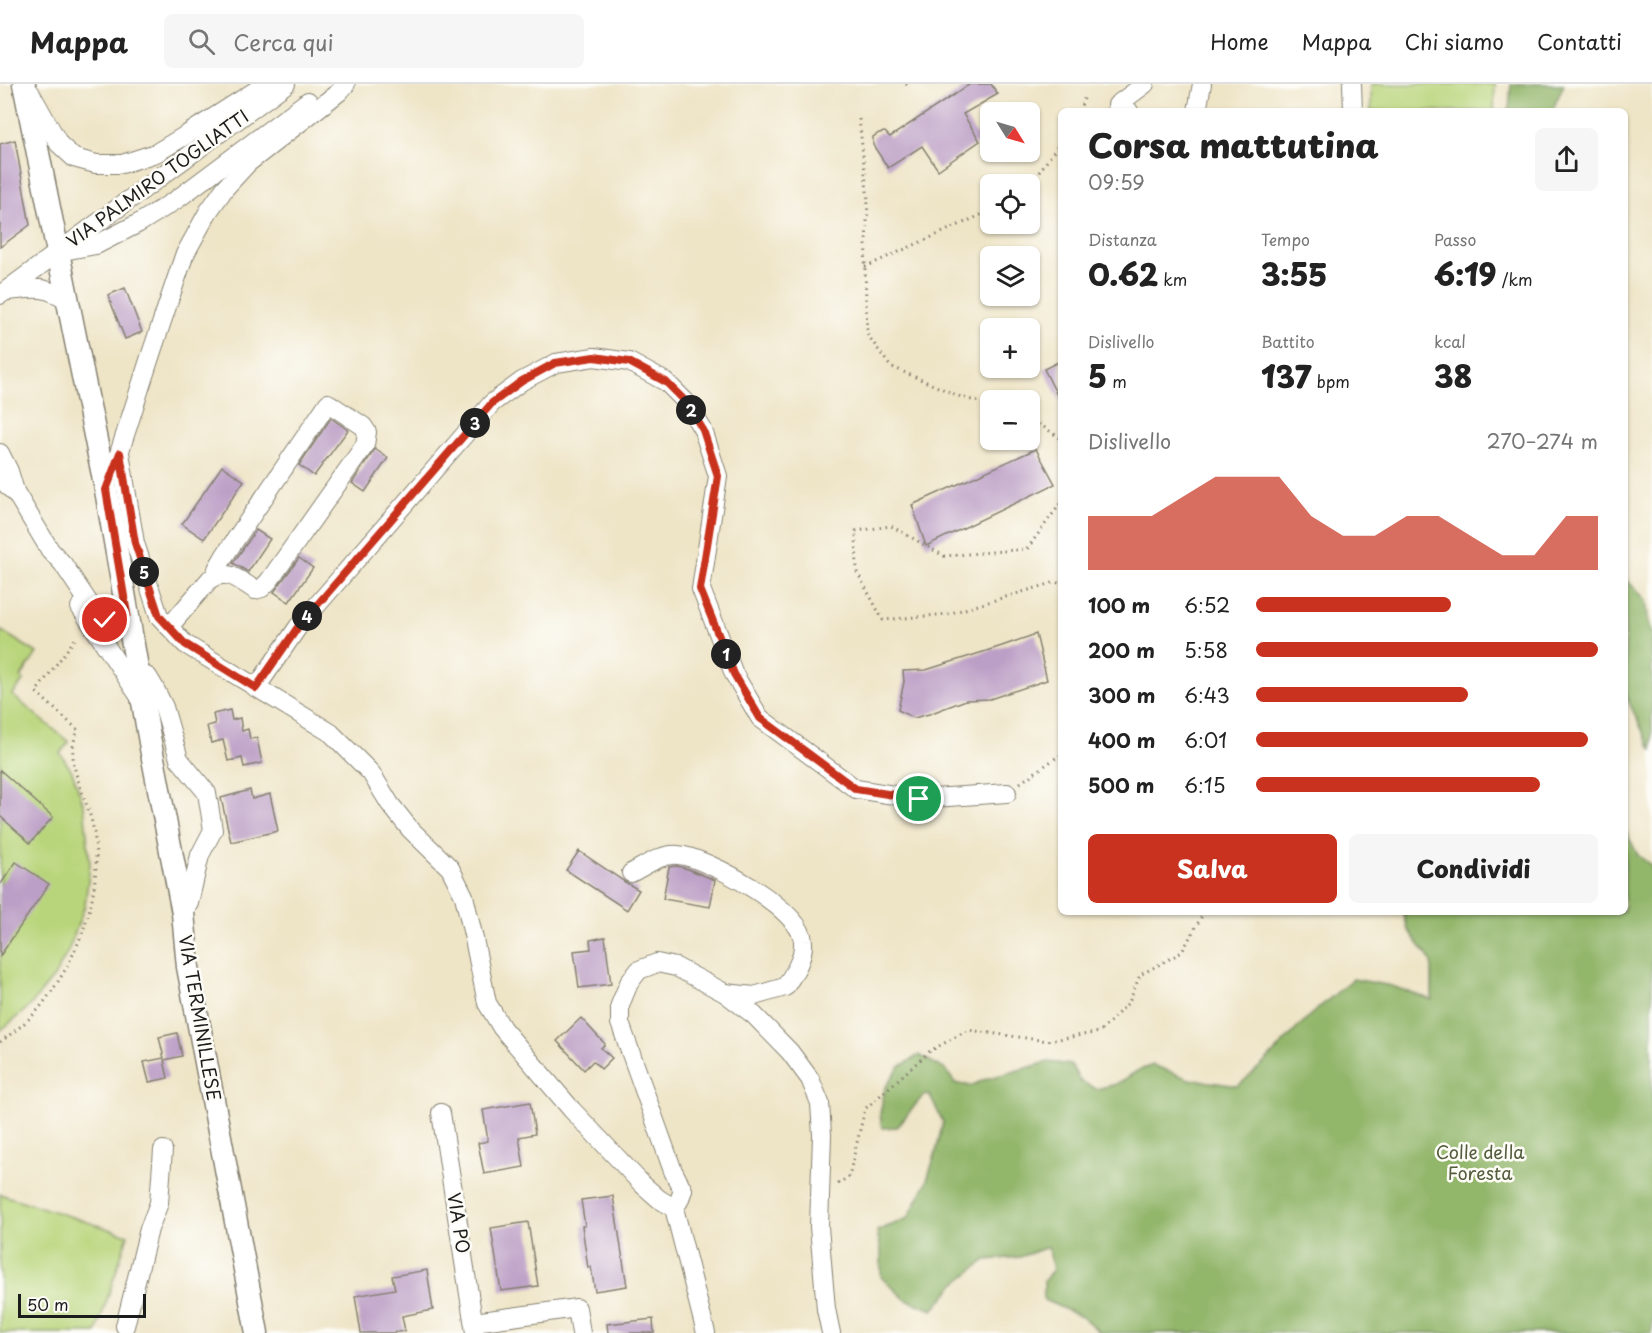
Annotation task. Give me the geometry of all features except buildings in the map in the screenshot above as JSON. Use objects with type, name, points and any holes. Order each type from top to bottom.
[{"type":"main road","points":[[25,84],[58,252]]},
{"type":"main road","name":"VIA TERMINILLESE","points":[[58,252],[106,490],[183,913],[188,967],[257,1333]]},
{"type":"street","points":[[25,84],[59,144],[74,158],[96,165],[122,164],[156,153],[266,84]]},
{"type":"street","name":"VIA PALMIRO TOGLIATTI","points":[[58,252],[286,84]]},
{"type":"street","name":"VIA PALMIRO TOGLIATTI","points":[[58,252],[96,245],[139,223],[176,200],[331,84]]},
{"type":"street","points":[[106,490],[184,256],[208,212],[225,188],[248,164],[346,84]]},
{"type":"street","points":[[1123,108],[1117,105],[1145,84]]},
{"type":"street","points":[[1198,108],[1202,84]]},
{"type":"street","points":[[1353,84],[1353,108]]},
{"type":"street","points":[[3,293],[58,252]]},
{"type":"street","points":[[3,293],[37,287],[52,291],[68,300]]},
{"type":"street","points":[[256,688],[298,627],[492,403],[522,381],[555,363],[594,357],[629,362],[666,382],[686,402],[703,430],[718,476],[700,589],[734,674],[760,718],[856,789],[919,799],[1007,793]]},
{"type":"street","points":[[169,627],[210,579],[217,575],[229,574],[255,590],[262,588],[269,581],[365,445],[367,432],[363,426],[328,403],[225,555],[217,569],[217,575]]},
{"type":"street","points":[[0,453],[17,495],[50,550],[63,564],[99,616],[105,620],[114,621],[127,614]]},
{"type":"street","points":[[120,453],[135,543],[159,616],[185,644],[331,733],[370,773],[410,829],[450,868],[464,896],[487,1003],[502,1028],[572,1110],[659,1199],[674,1208],[706,1333]]},
{"type":"street","points":[[0,478],[17,495]]},
{"type":"street","points":[[50,550],[55,569],[143,702]]},
{"type":"street","points":[[139,677],[144,675],[148,677],[154,687],[164,707],[179,759],[207,793],[213,830],[200,855],[189,903],[183,913]]},
{"type":"street","points":[[631,873],[657,859],[676,854],[693,858],[762,894],[780,907],[798,927],[804,939],[800,965],[785,987],[754,996],[725,993]]},
{"type":"street","points":[[674,1208],[683,1190],[673,1172],[620,1023],[620,1005],[629,983],[639,970],[657,963],[676,967],[725,993],[754,1015],[790,1052],[810,1079],[820,1103],[822,1135],[819,1227],[826,1309],[831,1333]]},
{"type":"street","name":"VIA PO","points":[[441,1113],[475,1327]]},
{"type":"street","points":[[126,1326],[148,1229],[159,1203],[163,1150]]},
{"type":"street","points":[[475,1327],[577,1308],[581,1333]]},
{"type":"path","points":[[1080,108],[1085,96]]},
{"type":"path","points":[[860,119],[868,200],[865,267],[867,334],[890,366],[961,397],[980,402]]},
{"type":"path","points":[[1038,174],[1058,146]]},
{"type":"path","points":[[865,267],[980,215]]},
{"type":"path","points":[[1040,424],[1058,437]]},
{"type":"path","points":[[1058,507],[1027,549],[944,556],[891,526],[856,531],[857,573],[883,620],[948,614],[1058,583]]},
{"type":"path","points":[[0,1042],[19,1028],[40,1007],[73,956],[89,916],[96,873],[96,844],[74,764],[73,746],[78,730],[36,692],[75,639]]},
{"type":"path","points":[[1007,793],[1058,756]]},
{"type":"path","points":[[820,1197],[849,1176],[865,1109],[930,1051],[968,1030],[1047,1041],[1100,1032],[1129,1002],[1140,975],[1182,952],[1202,915]]},
{"type":"green space","points":[[1371,84],[1495,84],[1494,108],[1371,108]]},
{"type":"green space","points":[[1511,84],[1564,84],[1553,108],[1509,108]]},
{"type":"green space","points":[[1628,581],[1646,600],[1652,631],[1652,751],[1628,700]]},
{"type":"green space","points":[[0,630],[37,653],[21,677],[24,680],[12,695],[69,742],[60,753],[72,771],[84,806],[90,864],[85,905],[69,949],[54,977],[29,1007],[0,1031]]},
{"type":"green space","name":"Colle della Foresta","points":[[1628,836],[1638,855],[1652,866],[1652,1333],[1101,1333],[1082,1317],[1044,1300],[1044,1281],[1053,1269],[1048,1247],[1020,1257],[986,1260],[955,1284],[933,1310],[905,1299],[881,1277],[881,1251],[877,1231],[908,1218],[926,1183],[943,1122],[929,1094],[922,1097],[897,1127],[882,1128],[880,1114],[885,1088],[899,1067],[919,1055],[945,1069],[955,1083],[971,1086],[986,1079],[1048,1062],[1071,1065],[1080,1081],[1096,1089],[1117,1084],[1137,1071],[1153,1065],[1189,1079],[1238,1086],[1265,1062],[1309,1016],[1353,979],[1392,986],[1432,1000],[1432,962],[1408,930],[1404,915],[1628,915]]},
{"type":"green space","points":[[0,1194],[128,1235],[96,1333],[0,1333]]},
{"type":"route","points":[[105,620],[114,621],[127,614],[106,490],[120,453],[135,543],[159,616],[185,644],[256,688],[298,627],[492,403],[522,381],[555,363],[594,357],[629,362],[666,382],[686,402],[703,430],[718,476],[700,589],[734,674],[760,718],[856,789],[919,799]]}]
